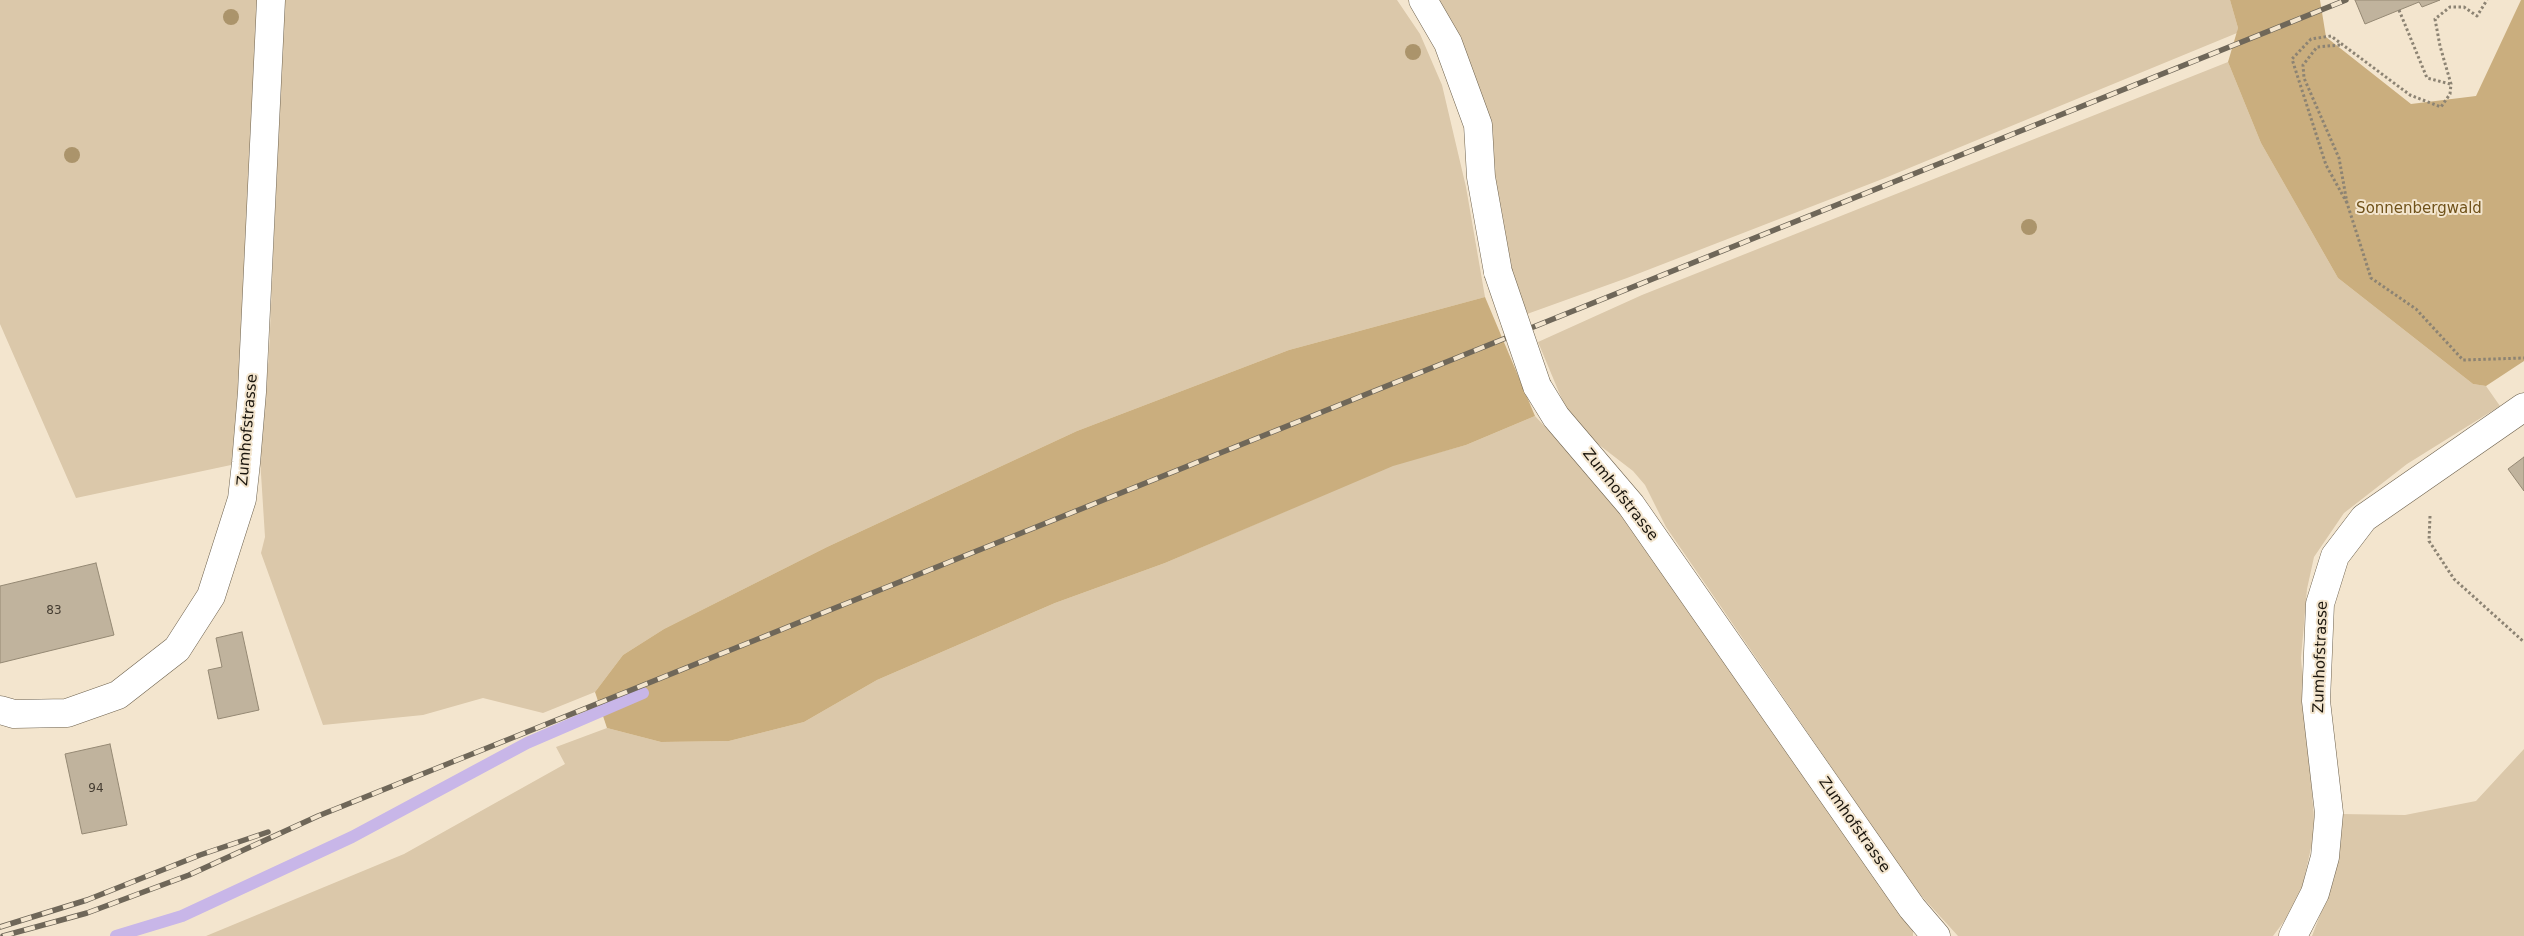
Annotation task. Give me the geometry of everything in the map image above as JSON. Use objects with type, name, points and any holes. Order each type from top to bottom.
[{"type":"street","name":"Zumhofstrasse","points":[[0,710],[14,714],[67,713],[118,695],[176,649],[211,596],[242,499],[245,472],[252,392],[271,0]]},
{"type":"street","name":"Zumhofstrasse","points":[[1423,0],[1448,43],[1478,125],[1481,177],[1498,272],[1537,386],[1556,417],[1631,505],[1912,908],[1936,936]]},
{"type":"street","name":"Zumhofstrasse","points":[[2293,936],[2315,893],[2324,856],[2329,813],[2316,701],[2320,604],[2335,556],[2364,518],[2524,407]]},
{"type":"path","points":[[2347,203],[2326,165],[2292,59],[2311,39],[2331,36],[2340,45],[2410,95],[2442,107],[2450,94],[2451,84],[2440,46],[2435,19],[2450,6],[2464,7],[2478,16],[2487,0]]},
{"type":"path","points":[[2399,10],[2427,78],[2451,84]]},
{"type":"path","points":[[2340,45],[2317,47],[2303,65],[2304,78],[2317,112],[2339,158],[2347,203],[2371,278],[2416,309],[2463,360],[2524,358]]},
{"type":"path","points":[[2430,510],[2429,541],[2454,579],[2524,642]]},
{"type":"shaded area","points":[[0,0],[257,0],[244,344],[238,428],[231,465],[76,498],[0,324]]},
{"type":"shaded area","points":[[284,0],[1397,0],[1420,34],[1442,85],[1466,187],[1485,297],[1289,350],[1077,431],[827,547],[664,629],[623,655],[595,692],[543,713],[483,698],[423,715],[323,725],[261,553],[265,537],[260,458],[269,353]]},
{"type":"shaded area","points":[[1435,0],[2230,0],[2238,28],[2237,33],[1885,178],[1627,278],[1527,314],[1513,275]]},
{"type":"shaded area","points":[[2228,62],[2261,143],[2338,278],[2473,384],[2486,386],[2500,406],[2407,464],[2344,513],[2314,557],[2307,589],[2301,658],[2314,818],[2313,839],[2302,888],[2291,912],[2273,936],[1958,936],[1916,890],[1666,527],[1645,485],[1633,471],[1594,441],[1566,409],[1538,342],[1642,295]]},
{"type":"shaded area","points":[[1535,416],[1580,464],[1627,520],[1913,930],[1913,936],[206,936],[404,854],[565,764],[556,747],[607,728],[661,742],[729,741],[804,722],[877,680],[1055,603],[1165,563],[1393,465],[1466,445]]},
{"type":"shaded area","points":[[2524,749],[2524,936],[2312,936],[2334,879],[2340,841],[2340,814],[2405,815],[2476,801]]},
{"type":"green space","name":"Sonnenbergwald","points":[[2230,0],[2320,0],[2326,37],[2411,104],[2476,96],[2521,0],[2524,0],[2524,361],[2486,386],[2473,384],[2338,278],[2261,143],[2228,62],[2238,28]]},
{"type":"green space","points":[[1485,297],[1535,416],[1466,445],[1393,466],[1165,563],[1055,603],[877,680],[804,722],[729,741],[661,742],[607,728],[595,692],[623,655],[664,629],[827,547],[1077,431],[1289,350]]},
{"type":"building","points":[[2355,0],[2440,0],[2422,7],[2419,2],[2365,24]]},
{"type":"building","points":[[2524,457],[2524,491],[2508,469]]},
{"type":"building","points":[[96,563],[114,635],[0,663],[0,586]]},
{"type":"building","points":[[242,632],[259,710],[218,719],[208,670],[222,667],[216,638]]},
{"type":"building","points":[[110,744],[127,825],[82,834],[65,754]]},
{"type":"waterway","points":[[116,936],[182,916],[352,837],[527,743],[643,693]]},
{"type":"railway","points":[[3,936],[87,913],[189,875],[318,816],[2346,0]]},
{"type":"railway","points":[[0,927],[87,900],[200,855],[268,832]]}]
